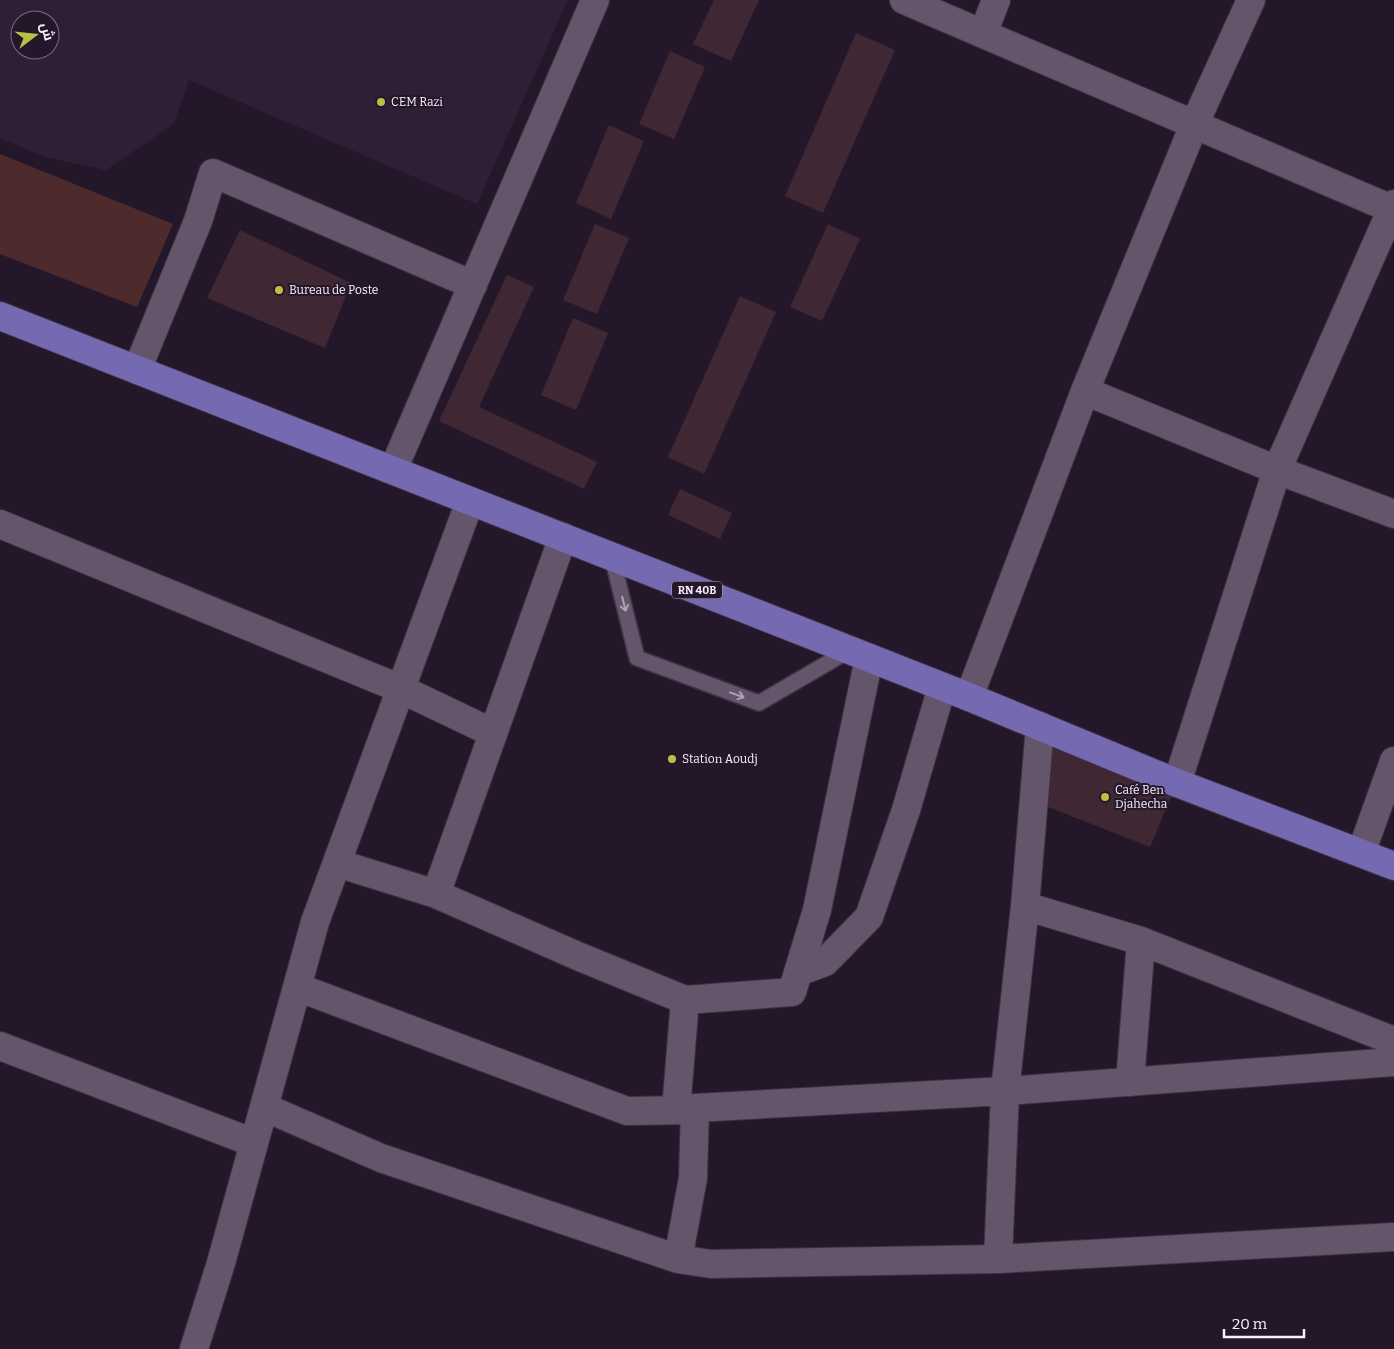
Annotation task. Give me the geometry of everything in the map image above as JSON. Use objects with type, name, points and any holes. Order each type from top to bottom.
[{"type":"main road","name":"RN 40B","points":[[0,316],[942,686],[1177,783],[1394,866]]},
{"type":"street","points":[[393,470],[594,0]]},
{"type":"street","points":[[904,0],[1194,125],[1393,208],[1277,470],[1177,783]]},
{"type":"street","points":[[983,34],[996,0]]},
{"type":"street","points":[[969,697],[1085,392],[1194,125],[1251,0]]},
{"type":"street","points":[[138,370],[198,221],[213,173],[472,285]]},
{"type":"street","points":[[1085,392],[1277,470],[1394,514]]},
{"type":"street","points":[[194,1349],[221,1263],[315,922],[470,501]]},
{"type":"street","points":[[0,524],[401,689],[493,733]]},
{"type":"street","points":[[436,894],[563,537]]},
{"type":"street","points":[[337,863],[436,894],[580,957],[685,1000],[792,992],[817,910],[859,654]]},
{"type":"street","points":[[798,972],[825,962],[869,917],[906,810],[942,686]]},
{"type":"street","points":[[998,1259],[1005,1091],[1025,906],[1040,726]]},
{"type":"street","points":[[1361,853],[1394,761]]},
{"type":"street","points":[[1025,906],[1141,941],[1394,1041]]},
{"type":"street","points":[[1130,1082],[1141,941]]},
{"type":"street","points":[[297,987],[627,1110],[685,1110],[1005,1091],[1394,1062]]},
{"type":"street","points":[[678,1259],[693,1178],[685,1110],[685,1000]]},
{"type":"street","points":[[0,1046],[254,1143]]},
{"type":"street","points":[[264,1107],[381,1158],[678,1259],[711,1264],[998,1259],[1394,1237]]},
{"type":"lane","points":[[612,556],[637,658],[759,703],[859,654]]},
{"type":"shaded area","name":"CEM Razi","points":[[0,0],[568,0],[477,204],[189,80],[174,124],[106,170],[45,157],[0,138]]},
{"type":"shaded area","points":[[0,154],[173,224],[137,307],[0,254]]},
{"type":"building","points":[[714,0],[759,0],[731,61],[693,44]]},
{"type":"building","points":[[856,33],[895,50],[823,213],[785,196]]},
{"type":"building","points":[[670,51],[705,67],[674,139],[639,124]]},
{"type":"building","points":[[609,125],[644,141],[611,219],[576,203]]},
{"type":"building","points":[[595,224],[629,238],[597,314],[563,300]]},
{"type":"building","points":[[828,224],[860,239],[822,321],[790,307]]},
{"type":"building","name":"Bureau de Poste","points":[[240,230],[351,283],[325,348],[207,298]]},
{"type":"building","points":[[507,275],[534,287],[479,407],[597,462],[584,489],[439,421]]},
{"type":"building","points":[[740,296],[776,312],[704,474],[668,457]]},
{"type":"building","points":[[573,318],[608,333],[576,410],[541,395]]},
{"type":"building","points":[[680,489],[732,513],[720,539],[668,515]]},
{"type":"building","name":"Café Ben Djahecha","points":[[1045,738],[1173,792],[1150,847],[1038,803]]},
{"type":"place","name":"CEM Razi","points":[[381,102]]},
{"type":"place","name":"Bureau de Poste","points":[[279,290]]},
{"type":"place","name":"Station Aoudj","points":[[672,759]]},
{"type":"place","name":"Café Ben Djahecha","points":[[1105,797]]}]
